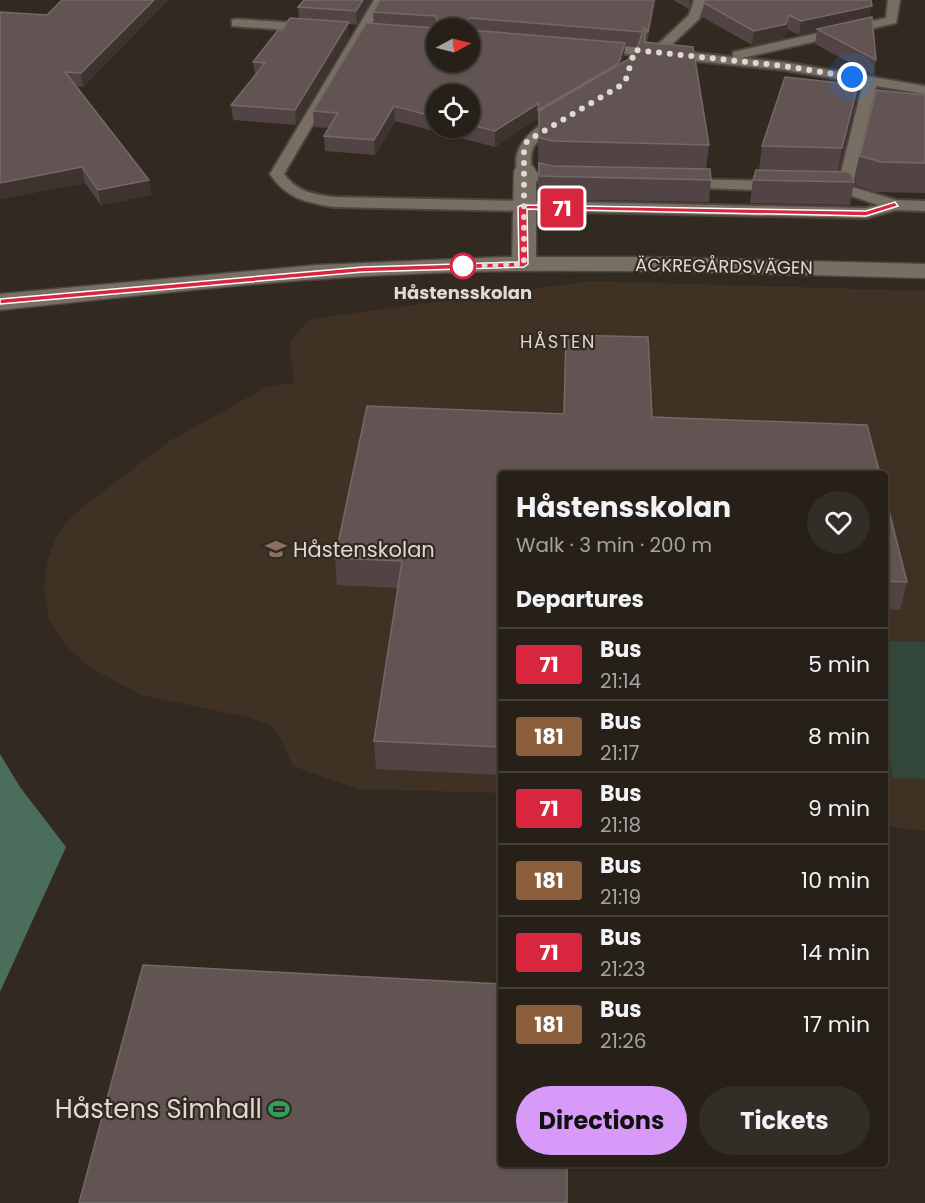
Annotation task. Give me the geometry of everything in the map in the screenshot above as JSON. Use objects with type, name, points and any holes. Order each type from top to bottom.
[{"type":"street","points":[[524,264],[522,207],[525,171]]},
{"type":"street","name":"ÄCKREGÅRDSVÄGEN","points":[[0,302],[363,269],[524,264],[925,271]]},
{"type":"lane","points":[[380,0],[277,174],[285,187],[301,197],[333,202],[866,213],[895,205]]},
{"type":"lane","points":[[657,52],[695,16],[700,0]]},
{"type":"lane","points":[[722,59],[892,20],[894,0]]},
{"type":"lane","points":[[236,23],[327,28]]},
{"type":"lane","points":[[576,46],[722,59],[925,90]]},
{"type":"lane","points":[[629,69],[635,50]]},
{"type":"lane","points":[[844,189],[871,80]]},
{"type":"lane","points":[[908,87],[925,85]]},
{"type":"lane","points":[[574,112],[527,141],[524,149],[525,171],[526,176],[534,178],[588,182]]},
{"type":"lane","points":[[670,184],[844,189],[895,205],[925,206]]},
{"type":"shaded area","name":"Håstenskolan","points":[[592,281],[925,291],[925,831],[888,826],[888,471],[498,471],[498,793],[358,789],[293,766],[280,737],[270,725],[247,717],[141,695],[91,668],[65,645],[49,620],[44,588],[48,560],[56,537],[73,515],[168,442],[267,387],[294,383],[289,343],[310,319]]},
{"type":"green space","points":[[888,641],[925,642],[925,779],[893,778],[888,754]]},
{"type":"green space","points":[[0,754],[20,787],[66,847],[0,992]]},
{"type":"building","points":[[62,0],[154,0],[81,73],[65,72],[149,180],[98,190],[82,167],[0,183],[0,12],[47,15]]},
{"type":"building","points":[[304,0],[363,0],[356,11],[298,7]]},
{"type":"building","points":[[380,0],[654,0],[648,32],[644,28],[643,32],[480,18],[436,18],[436,16],[373,12]]},
{"type":"building","points":[[705,0],[871,0],[872,6],[801,21],[789,15],[786,24],[754,31],[704,3]]},
{"type":"building","points":[[872,17],[876,60],[817,29]]},
{"type":"building","points":[[290,18],[349,22],[295,110],[231,105],[265,63],[253,62]]},
{"type":"building","points":[[366,23],[426,27],[426,72],[480,72],[480,31],[625,43],[619,62],[614,66],[538,110],[539,103],[495,131],[480,127],[480,84],[426,84],[426,114],[394,106],[374,140],[324,136],[338,113],[313,111]]},
{"type":"building","points":[[644,28],[646,29],[644,42],[693,47],[709,145],[554,141],[539,138],[539,111],[627,60],[637,49]]},
{"type":"building","points":[[785,77],[858,85],[842,148],[762,146]]},
{"type":"building","points":[[876,90],[925,95],[925,163],[881,162],[860,156]]},
{"type":"building","points":[[539,163],[553,166],[710,169],[711,180],[539,176]]},
{"type":"building","points":[[756,170],[847,172],[851,174],[854,182],[753,180]]},
{"type":"building","points":[[566,335],[648,337],[652,417],[867,425],[879,471],[498,471],[498,747],[374,741],[402,561],[335,558],[367,406],[564,414]]},
{"type":"building","points":[[888,507],[907,582],[888,581]]},
{"type":"building","name":"Håstens Simhall","points":[[143,965],[498,984],[498,1167],[567,1167],[567,1203],[79,1203]]},
{"type":"bus line","name":"71","points":[[0,302],[178,284],[363,269],[524,264],[522,207],[866,213],[895,205]]},
{"type":"place","name":"Håstensskolan","points":[[463,266]]},
{"type":"place","name":"Håstenskolan","points":[[276,549]]},
{"type":"place","name":"Håstens Simhall","points":[[279,1109]]},
{"type":"district","name":"HÅSTEN","points":[[558,341]]},
{"type":"route","points":[[463,266],[524,264],[522,207],[524,149],[527,141],[620,86],[626,79],[635,50],[784,66],[852,77]]}]
